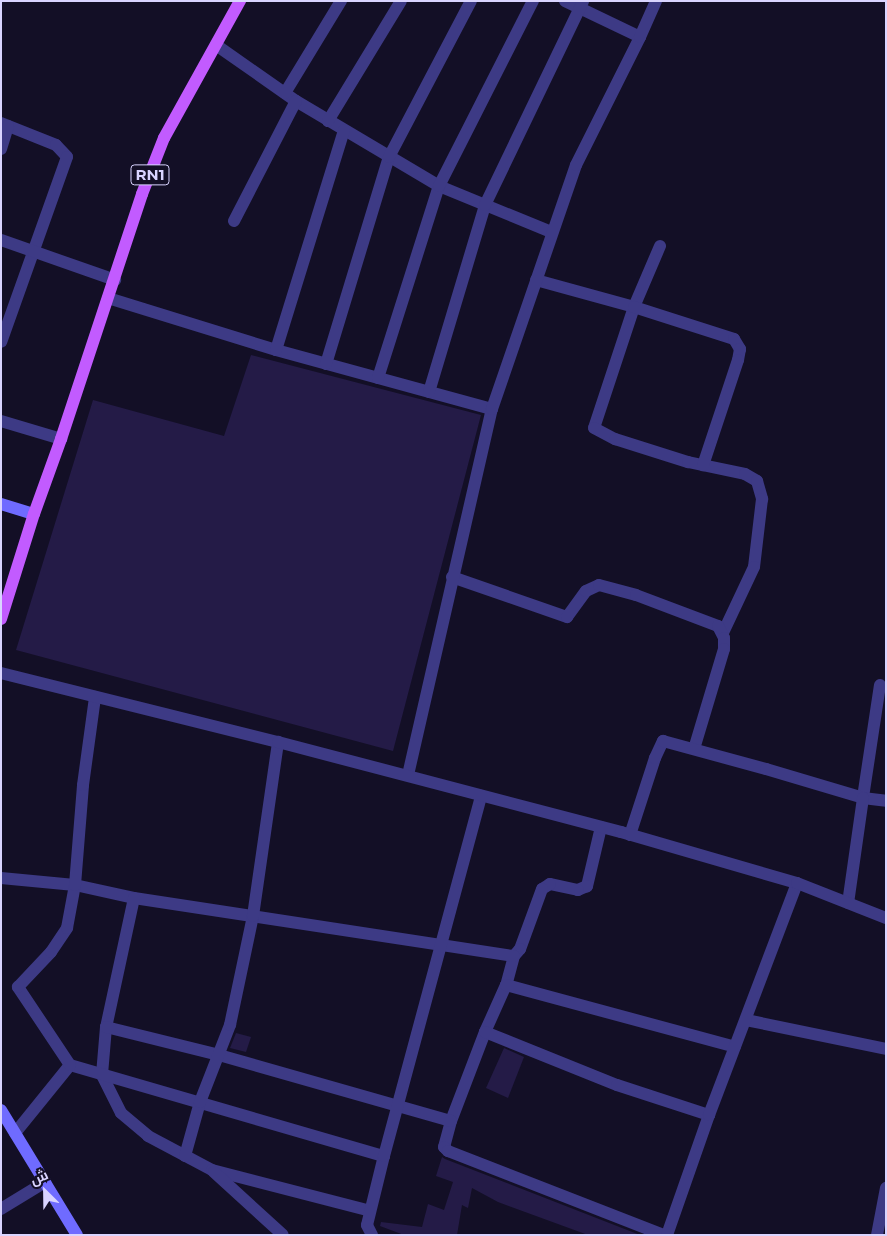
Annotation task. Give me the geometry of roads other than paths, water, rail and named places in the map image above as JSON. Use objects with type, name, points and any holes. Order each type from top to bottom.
[{"type":"main road","name":"RN1","points":[[1,619],[34,514],[115,280],[142,194],[164,138],[240,1]]},
{"type":"main road","points":[[1,504],[34,514]]},
{"type":"main road","points":[[1,1110],[77,1235]]},
{"type":"street","points":[[285,93],[340,1]]},
{"type":"street","points":[[328,120],[401,1]]},
{"type":"street","points":[[326,364],[389,157],[470,1]]},
{"type":"street","points":[[378,378],[440,186],[533,1]]},
{"type":"street","points":[[565,1],[581,6],[640,37]]},
{"type":"street","points":[[408,776],[452,577],[492,409],[551,232],[576,165],[656,1]]},
{"type":"street","points":[[429,392],[485,205],[581,6]]},
{"type":"street","points":[[216,44],[296,101],[440,186],[551,232]]},
{"type":"street","points":[[234,221],[296,101]]},
{"type":"street","points":[[1,149],[5,125],[56,145],[67,158],[1,342]]},
{"type":"street","points":[[276,350],[344,130]]},
{"type":"street","points":[[1,240],[115,280]]},
{"type":"street","points":[[660,246],[634,307],[594,428],[615,439],[702,465],[745,474],[757,482],[762,499],[754,567],[723,633],[724,648],[694,749]]},
{"type":"street","points":[[536,280],[634,307],[734,339],[740,348],[702,465]]},
{"type":"street","points":[[108,298],[276,350],[492,409]]},
{"type":"street","points":[[1,421],[61,439]]},
{"type":"street","points":[[452,577],[567,617],[586,591],[599,585],[712,622],[723,633]]},
{"type":"street","points":[[1,674],[278,742],[601,827],[797,883],[886,918]]},
{"type":"street","points":[[848,903],[880,685]]},
{"type":"street","points":[[95,697],[83,785],[75,885],[67,928],[59,942],[18,987],[70,1065],[384,1156]]},
{"type":"street","points":[[630,835],[662,743],[666,741],[863,798],[886,801]]},
{"type":"street","points":[[185,1156],[200,1102],[230,1025],[253,916],[278,742]]},
{"type":"street","points":[[372,1235],[367,1225],[370,1211],[481,796]]},
{"type":"street","points":[[601,827],[588,886],[581,890],[555,884],[544,887],[520,949],[514,956],[506,985],[485,1032],[451,1121],[444,1145],[448,1150],[663,1235]]},
{"type":"street","points":[[1,878],[75,885],[134,898],[514,956]]},
{"type":"street","points":[[667,1235],[709,1115],[797,883]]},
{"type":"street","points":[[134,898],[106,1027],[102,1075],[117,1106],[130,1122],[148,1136],[212,1170],[370,1211]]},
{"type":"street","points":[[506,985],[735,1046]]},
{"type":"street","points":[[746,1020],[886,1049]]},
{"type":"street","points":[[106,1027],[219,1055],[451,1121]]},
{"type":"street","points":[[485,1032],[617,1085],[709,1115]]},
{"type":"street","points":[[15,1133],[70,1065]]},
{"type":"street","points":[[212,1170],[283,1235]]},
{"type":"street","points":[[1,1209],[45,1182]]},
{"type":"street","points":[[877,1235],[886,1188]]}]
